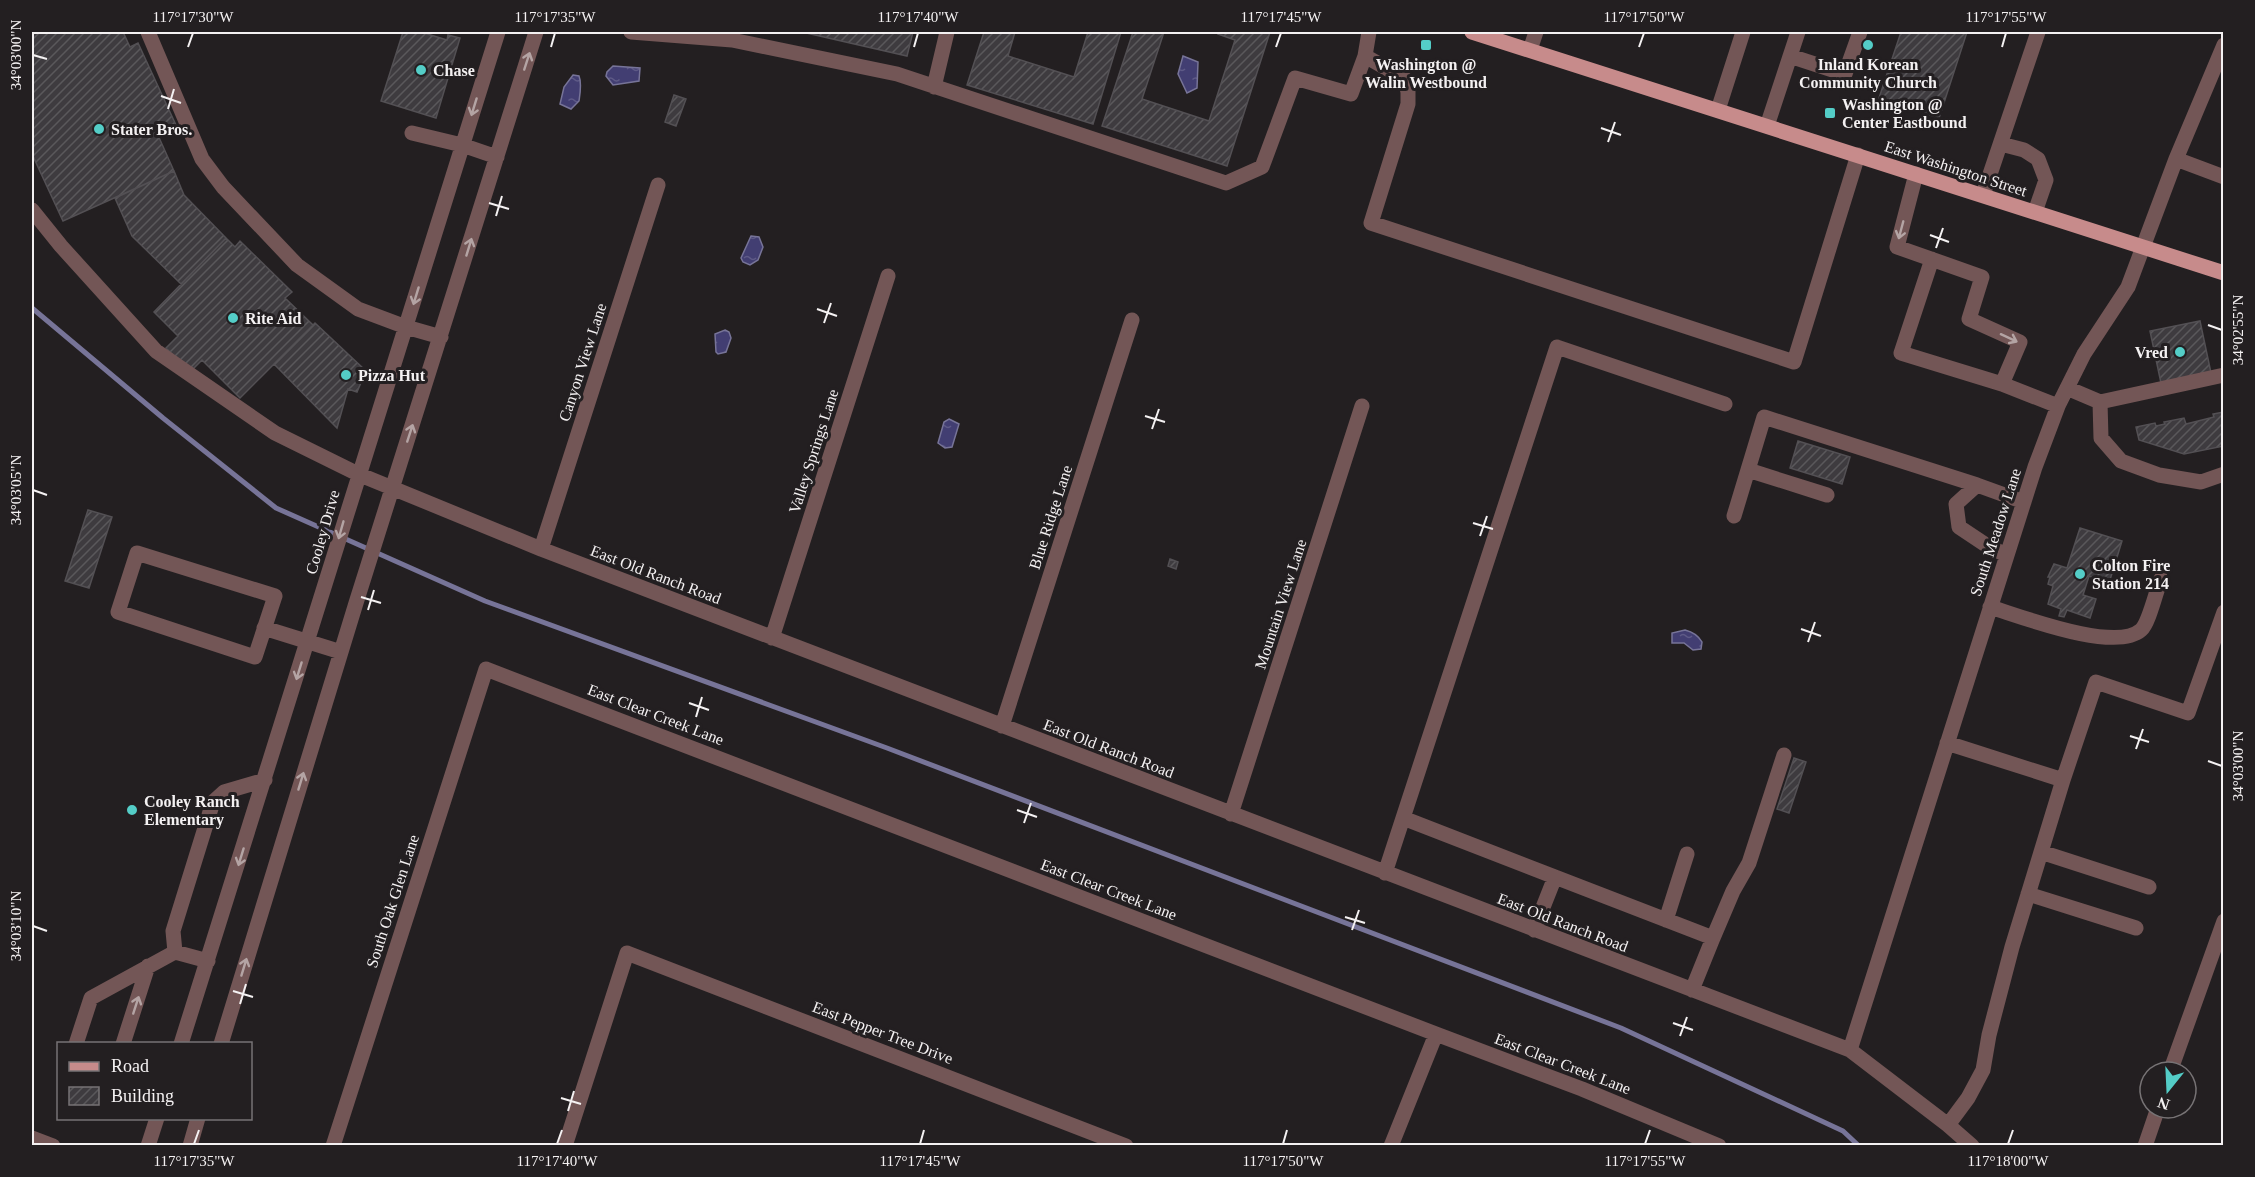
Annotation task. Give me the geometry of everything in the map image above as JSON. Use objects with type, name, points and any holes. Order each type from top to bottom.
[{"type":"main road","name":"East Washington Street","points":[[1472,32],[2223,273]]},
{"type":"street","points":[[147,32],[202,159],[224,187],[297,265],[358,309],[441,337]]},
{"type":"street","name":"Cooley Drive","points":[[182,1042],[498,32]]},
{"type":"street","points":[[222,1042],[340,652],[536,32]]},
{"type":"street","points":[[631,32],[732,40],[897,74],[1226,183],[1262,167],[1295,78],[1350,94],[1365,56],[1369,32]]},
{"type":"street","points":[[934,87],[947,32]]},
{"type":"street","points":[[1530,50],[1536,32]]},
{"type":"street","points":[[1718,110],[1743,32]]},
{"type":"street","points":[[1767,126],[1798,32]]},
{"type":"street","points":[[1790,56],[1845,74],[1860,32]]},
{"type":"street","points":[[1983,195],[2038,32]]},
{"type":"street","name":"South Meadow Lane","points":[[1850,1050],[1990,607],[2058,406],[2084,354],[2128,287],[2176,159],[2223,45]]},
{"type":"street","points":[[1365,56],[1405,79],[1408,92],[1408,105],[1371,223],[1794,362],[1858,155]]},
{"type":"street","points":[[412,133],[462,145],[496,157]]},
{"type":"street","points":[[2001,144],[2024,150],[2038,159],[2046,180],[2035,212]]},
{"type":"street","points":[[2176,159],[2223,177]]},
{"type":"street","points":[[1916,174],[1897,247],[1982,277],[1970,319],[2020,342],[2002,384]]},
{"type":"street","name":"Canyon View Lane","points":[[541,549],[658,185]]},
{"type":"street","name":"East Old Ranch Road","points":[[32,210],[61,246],[156,351],[275,433],[358,474],[541,549],[1850,1050],[1972,1146]]},
{"type":"street","points":[[1932,259],[1901,353],[2002,384],[2058,406]]},
{"type":"street","name":"Valley Springs Lane","points":[[772,638],[888,276]]},
{"type":"street","name":"Blue Ridge Lane","points":[[1002,726],[1132,320]]},
{"type":"street","points":[[1385,873],[1557,347],[1725,404]]},
{"type":"street","points":[[2067,388],[2100,402],[2223,375]]},
{"type":"street","points":[[2100,402],[2101,438],[2121,461],[2158,475],[2201,482],[2223,474]]},
{"type":"street","name":"Mountain View Lane","points":[[1231,814],[1362,405]]},
{"type":"street","points":[[1734,516],[1764,417],[2024,502]]},
{"type":"street","points":[[1748,470],[1827,495]]},
{"type":"street","points":[[1977,485],[1956,504],[1959,527],[1986,545],[2007,555]]},
{"type":"street","points":[[137,553],[275,596],[264,628],[255,657],[118,612],[137,553]]},
{"type":"street","points":[[1990,607],[2073,633],[2127,636],[2142,629],[2161,579]]},
{"type":"street","points":[[1948,1125],[1968,1098],[1983,1070],[1989,1035],[2009,958],[2063,780],[2096,682],[2188,713],[2223,612]]},
{"type":"street","points":[[264,628],[340,652]]},
{"type":"street","name":"East Clear Creek Lane","points":[[486,669],[1582,1089],[1719,1146]]},
{"type":"street","name":"South Oak Glen Lane","points":[[333,1146],[486,669]]},
{"type":"street","points":[[1947,743],[2063,780]]},
{"type":"street","points":[[1692,990],[1733,891],[1749,863],[1784,755]]},
{"type":"street","points":[[175,952],[173,932],[213,802],[224,792],[265,780]]},
{"type":"street","points":[[1402,818],[1713,938]]},
{"type":"street","points":[[2041,852],[2149,887]]},
{"type":"street","points":[[1666,920],[1687,854]]},
{"type":"street","points":[[1534,930],[1555,877]]},
{"type":"street","points":[[2028,894],[2136,928]]},
{"type":"street","points":[[2174,1060],[2223,921]]},
{"type":"street","points":[[77,1042],[91,998],[175,952],[208,961]]},
{"type":"street","name":"East Pepper Tree Drive","points":[[565,1146],[627,953],[1126,1146]]},
{"type":"street","points":[[124,1042],[148,966]]},
{"type":"street","points":[[1391,1146],[1436,1034]]},
{"type":"street","points":[[148,1146],[157,1120]]},
{"type":"street","points":[[190,1146],[198,1120]]},
{"type":"street","points":[[2145,1146],[2154,1120]]},
{"type":"street","points":[[32,1138],[53,1146]]},
{"type":"water","points":[[1183,56],[1198,62],[1197,88],[1187,93],[1178,74]]},
{"type":"water","points":[[613,66],[640,68],[639,81],[613,85],[606,76]]},
{"type":"water","points":[[573,75],[579,76],[580,88],[579,101],[571,109],[560,104],[564,87]]},
{"type":"water","points":[[751,236],[759,237],[763,247],[758,260],[750,265],[743,262],[741,258]]},
{"type":"water","points":[[725,330],[729,332],[731,338],[726,352],[718,354],[715,334]]},
{"type":"water","points":[[949,419],[959,424],[952,447],[945,448],[938,443],[944,422]]},
{"type":"water","points":[[1685,630],[1699,637],[1702,642],[1701,649],[1693,650],[1684,643],[1672,643],[1672,633]]},
{"type":"building","name":"Stater Bros.","points":[[32,32],[123,32],[130,47],[138,43],[176,125],[157,133],[174,171],[63,221],[32,154]]},
{"type":"building","name":"Chase","points":[[403,32],[421,32],[447,40],[448,35],[460,38],[436,118],[381,101]]},
{"type":"building","points":[[802,32],[913,32],[907,56]]},
{"type":"building","points":[[984,32],[1015,32],[1008,56],[1074,77],[1088,32],[1121,32],[1093,124],[967,85]]},
{"type":"building","points":[[1133,32],[1164,32],[1142,99],[1209,121],[1235,40],[1218,34],[1219,32],[1270,32],[1227,166],[1102,126]]},
{"type":"building","points":[[1901,32],[1967,32],[1939,118],[1879,98]]},
{"type":"building","points":[[674,95],[686,99],[676,126],[665,122]]},
{"type":"building","points":[[174,171],[184,195],[226,238],[181,284],[132,236],[115,198]]},
{"type":"building","name":"Rite Aid","points":[[226,238],[235,247],[240,241],[292,292],[285,298],[313,325],[240,398],[202,360],[190,372],[166,348],[178,336],[154,312]]},
{"type":"building","name":"Vred","points":[[2200,321],[2211,373],[2161,383],[2150,331]]},
{"type":"building","points":[[315,323],[366,371],[357,392],[348,389],[337,428],[274,364]]},
{"type":"building","points":[[2224,412],[2224,446],[2184,454],[2139,440],[2136,427],[2155,423],[2156,426],[2184,418],[2186,424]]},
{"type":"building","points":[[1798,441],[1850,457],[1842,484],[1790,468]]},
{"type":"building","points":[[88,510],[112,517],[89,588],[65,581]]},
{"type":"building","name":"Colton Fire Station 214","points":[[2080,528],[2122,541],[2109,583],[2089,576],[2083,595],[2096,599],[2090,618],[2067,610],[2064,617],[2059,616],[2061,609],[2048,604],[2053,586],[2048,584],[2050,577],[2048,577],[2054,564],[2067,568]]},
{"type":"building","points":[[1170,559],[1178,562],[1176,569],[1168,566]]},
{"type":"building","points":[[1794,758],[1806,762],[1789,813],[1777,809]]},
{"type":"waterway","points":[[32,308],[163,418],[276,508],[485,601],[887,748],[1621,1028],[1843,1131],[1859,1146]]},
{"type":"place","name":"Washington @ Walin Westbound","points":[[1426,45]]},
{"type":"place","name":"Inland Korean Community Church","points":[[1868,45]]},
{"type":"place","name":"Chase","points":[[421,70]]},
{"type":"place","name":"Washington @ Center Eastbound","points":[[1830,113]]},
{"type":"place","name":"Stater Bros.","points":[[99,129]]},
{"type":"place","name":"Rite Aid","points":[[233,318]]},
{"type":"place","name":"Vred","points":[[2180,352]]},
{"type":"place","name":"Pizza Hut","points":[[346,375]]},
{"type":"place","name":"Colton Fire Station 214","points":[[2080,574]]},
{"type":"place","name":"Cooley Ranch Elementary","points":[[132,810]]}]
